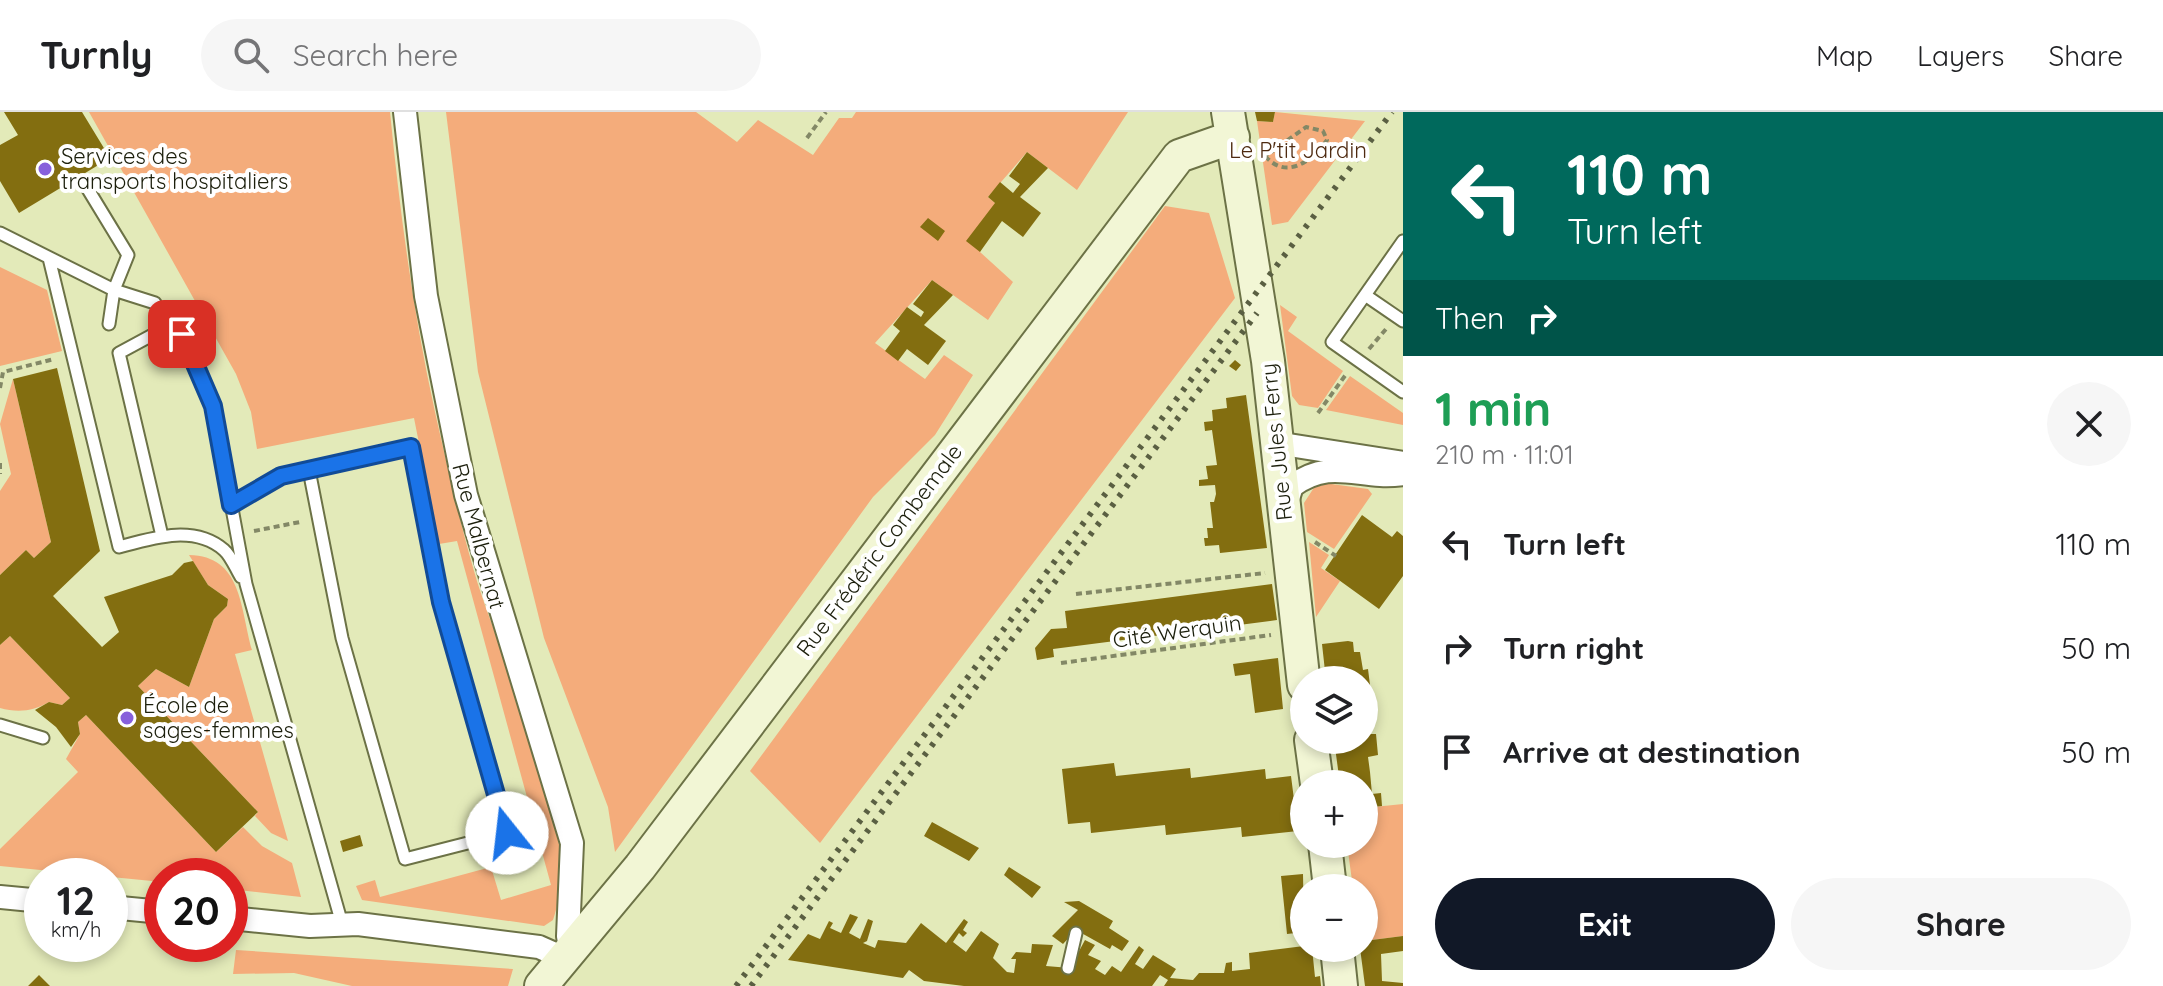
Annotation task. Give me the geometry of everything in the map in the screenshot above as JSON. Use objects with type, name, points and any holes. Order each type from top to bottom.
[{"type":"street","name":"Rue Malbernat","points":[[405,112],[426,296],[466,495],[572,843],[569,956]]},
{"type":"street","name":"Rue Frédéric Combemale","points":[[541,986],[569,956],[1179,156],[1241,143]]},
{"type":"street","name":"Rue Jules Ferry","points":[[1241,143],[1244,199],[1276,443],[1294,524],[1290,571],[1302,666]]},
{"type":"street","points":[[1276,443],[1403,463]]},
{"type":"street","points":[[1294,524],[1292,486],[1320,470],[1387,476],[1403,474]]},
{"type":"street","points":[[0,897],[24,899]]},
{"type":"street","points":[[248,920],[310,926],[342,924],[539,947],[569,956]]},
{"type":"street","points":[[1338,962],[1341,986]]},
{"type":"lane","points":[[86,186],[128,255],[114,290],[109,324]]},
{"type":"lane","points":[[0,233],[114,290],[155,303]]},
{"type":"lane","points":[[1403,241],[1332,342],[1403,392]]},
{"type":"lane","points":[[49,258],[119,547],[162,536],[194,535],[224,550],[246,584]]},
{"type":"lane","points":[[1365,295],[1403,321]]},
{"type":"lane","points":[[162,536],[119,353],[141,338],[156,333],[182,334],[213,406],[246,584],[342,924]]},
{"type":"lane","points":[[231,505],[281,476],[411,447],[441,602],[507,833],[405,859],[342,638],[309,470]]},
{"type":"lane","points":[[0,725],[43,738]]},
{"type":"lane","points":[[1068,968],[1076,933]]},
{"type":"path","points":[[807,138],[826,112]]},
{"type":"path","points":[[1306,127],[1323,131],[1327,140],[1303,162],[1288,169],[1274,165],[1241,143],[1306,127]]},
{"type":"path","points":[[0,388],[3,372],[72,354]]},
{"type":"path","points":[[0,463],[0,474]]},
{"type":"path","points":[[237,534],[319,519]]},
{"type":"path","points":[[1294,524],[1336,556]]},
{"type":"path","name":"Cité Werquin","points":[[1076,594],[1290,571]]},
{"type":"path","name":"Cité Werquin","points":[[1061,663],[1297,631]]},
{"type":"green space","points":[[89,112],[390,112],[403,225],[427,375],[463,532],[486,609],[520,698],[550,793],[558,839],[560,882],[553,920],[544,926],[362,900],[356,886],[375,880],[380,897],[491,867],[501,900],[551,885],[457,541],[439,544],[414,418],[257,449],[251,412],[236,374]]},
{"type":"green space","points":[[446,112],[696,112],[737,142],[758,120],[813,155],[839,118],[852,118],[856,112],[1128,112],[1077,190],[1027,152],[988,197],[995,203],[980,252],[1013,282],[988,320],[932,280],[875,343],[925,379],[944,355],[973,375],[935,435],[873,497],[615,852],[608,807],[544,638],[478,372]]},
{"type":"green space","name":"Le P'tit Jardin","points":[[1275,112],[1365,121],[1288,222],[1272,225],[1257,121],[1273,122]]},
{"type":"green space","points":[[1165,206],[1209,213],[1235,298],[820,843],[750,771]]},
{"type":"green space","points":[[0,267],[47,290],[62,351],[0,366]]},
{"type":"green space","points":[[1280,305],[1297,317],[1288,331],[1343,371],[1318,408],[1299,405],[1292,396]]},
{"type":"green space","points":[[1350,376],[1403,413],[1403,425],[1326,410]]},
{"type":"green space","points":[[13,379],[51,542],[34,558],[26,550],[0,575],[0,491],[11,474],[0,424]]},
{"type":"green space","points":[[1324,483],[1368,489],[1372,494],[1334,549],[1307,532],[1304,503],[1315,486]]},
{"type":"green space","points":[[1309,542],[1329,555],[1321,568],[1340,581],[1316,617]]},
{"type":"green space","points":[[189,555],[220,564],[229,574],[241,601],[252,650],[235,654],[288,841],[271,833],[255,816],[258,812],[138,686],[156,669],[189,687],[214,619],[227,606],[228,599],[208,585]]},
{"type":"green space","points":[[10,636],[70,698],[62,705],[49,702],[26,710],[0,708],[0,645]]},
{"type":"green space","points":[[86,715],[216,852],[243,827],[262,846],[292,863],[301,897],[248,891],[248,858],[144,858],[144,880],[128,879],[128,858],[24,858],[24,868],[0,866],[0,849],[78,772],[66,759],[80,734],[78,722]]},
{"type":"green space","points":[[1403,804],[1403,936],[1378,939],[1378,874],[1351,874],[1349,858],[1378,858],[1378,807]]},
{"type":"green space","points":[[248,951],[513,969],[508,986],[352,986],[294,973],[233,974],[234,962],[248,962]]},
{"type":"building","name":"Services des transports hospitaliers","points":[[4,112],[82,112],[110,158],[19,213],[0,181],[0,145],[18,135]]},
{"type":"building","points":[[1255,112],[1275,112],[1273,122],[1257,121]]},
{"type":"building","points":[[1027,152],[1048,168],[1020,197],[1041,213],[1023,237],[1002,221],[980,252],[966,241],[995,203],[988,197],[1000,182],[1013,193],[1020,184],[1009,176]]},
{"type":"building","points":[[928,218],[945,231],[938,241],[920,227]]},
{"type":"building","points":[[932,280],[953,295],[924,325],[946,341],[928,365],[907,349],[898,361],[885,351],[900,331],[893,325],[907,307],[921,317],[924,312],[913,304]]},
{"type":"building","points":[[1235,360],[1241,365],[1236,371],[1229,366]]},
{"type":"building","points":[[57,368],[100,551],[53,596],[102,647],[119,632],[104,597],[172,575],[184,563],[193,561],[208,585],[228,599],[227,606],[214,619],[189,687],[156,669],[138,686],[258,812],[216,852],[86,715],[78,722],[80,734],[71,747],[56,727],[35,710],[49,702],[62,705],[70,698],[10,636],[0,645],[0,575],[26,550],[34,558],[51,542],[13,379]]},
{"type":"building","points":[[1246,395],[1267,548],[1220,553],[1219,545],[1205,546],[1204,538],[1208,538],[1207,528],[1213,528],[1210,502],[1214,502],[1216,494],[1215,485],[1199,486],[1199,480],[1208,479],[1206,466],[1217,465],[1212,430],[1205,431],[1204,422],[1213,421],[1212,410],[1227,408],[1226,398]]},
{"type":"building","points":[[1362,515],[1392,537],[1397,531],[1403,536],[1403,576],[1379,609],[1325,570]]},
{"type":"building","points":[[1272,584],[1277,620],[1053,649],[1054,657],[1037,660],[1035,648],[1051,629],[1067,628],[1065,611]]},
{"type":"building","points":[[1353,642],[1354,652],[1360,652],[1362,666],[1324,666],[1322,644]]},
{"type":"building","points":[[1278,658],[1283,709],[1255,713],[1250,674],[1235,676],[1233,664]]},
{"type":"building","points":[[1336,754],[1378,754],[1368,757],[1369,770],[1338,770]]},
{"type":"building","points":[[1114,763],[1116,776],[1190,768],[1191,778],[1265,769],[1266,779],[1290,776],[1290,832],[1242,837],[1241,827],[1166,835],[1165,825],[1091,833],[1090,822],[1068,824],[1062,769]]},
{"type":"building","points":[[1378,793],[1381,793],[1382,806],[1378,806]]},
{"type":"building","points":[[932,822],[979,848],[969,861],[924,836]]},
{"type":"building","points":[[360,835],[363,846],[343,852],[340,841]]},
{"type":"building","points":[[1009,867],[1041,887],[1032,898],[1004,875]]},
{"type":"building","points":[[1290,875],[1290,934],[1287,934],[1281,876]]},
{"type":"building","points":[[1079,901],[1113,921],[1109,928],[1129,941],[1122,951],[1112,945],[1110,949],[1076,930],[1063,944],[1052,936],[1078,910],[1064,902]]},
{"type":"building","points":[[850,914],[858,917],[849,933],[860,939],[868,919],[873,921],[867,941],[863,943],[875,948],[878,940],[906,943],[921,923],[946,943],[964,919],[968,922],[963,930],[967,933],[963,937],[959,933],[953,942],[966,952],[981,931],[999,944],[993,958],[1007,972],[1014,973],[1016,959],[1011,959],[1016,952],[1031,953],[1032,944],[1053,945],[1046,966],[1070,968],[1085,940],[1095,945],[1088,955],[1101,961],[1095,969],[1105,975],[1112,966],[1121,972],[1139,946],[1144,950],[1135,964],[1143,969],[1153,955],[1176,969],[1170,978],[1193,980],[1199,973],[1224,973],[1226,963],[1232,962],[1232,971],[1250,969],[1249,953],[1290,948],[1290,962],[1313,962],[1315,977],[1320,976],[1321,986],[1164,986],[1168,980],[1160,975],[1152,986],[964,986],[924,981],[909,970],[903,978],[788,960],[808,934],[820,939],[829,921],[833,923],[830,928],[841,933]]},
{"type":"building","points":[[1403,936],[1403,951],[1381,954],[1382,981],[1403,983],[1403,986],[1365,986],[1362,962],[1378,962],[1378,939]]},
{"type":"building","points":[[39,975],[50,986],[28,986]]},
{"type":"railway","points":[[736,986],[1392,112]]},
{"type":"railway","points":[[751,986],[1257,313]]},
{"type":"place","name":"Services des transports hospitaliers","points":[[45,169]]},
{"type":"place","name":"École de sages-femmes","points":[[127,718]]},
{"type":"route","points":[[182,334],[213,406],[231,505],[281,476],[411,447],[441,602],[507,833]]}]
